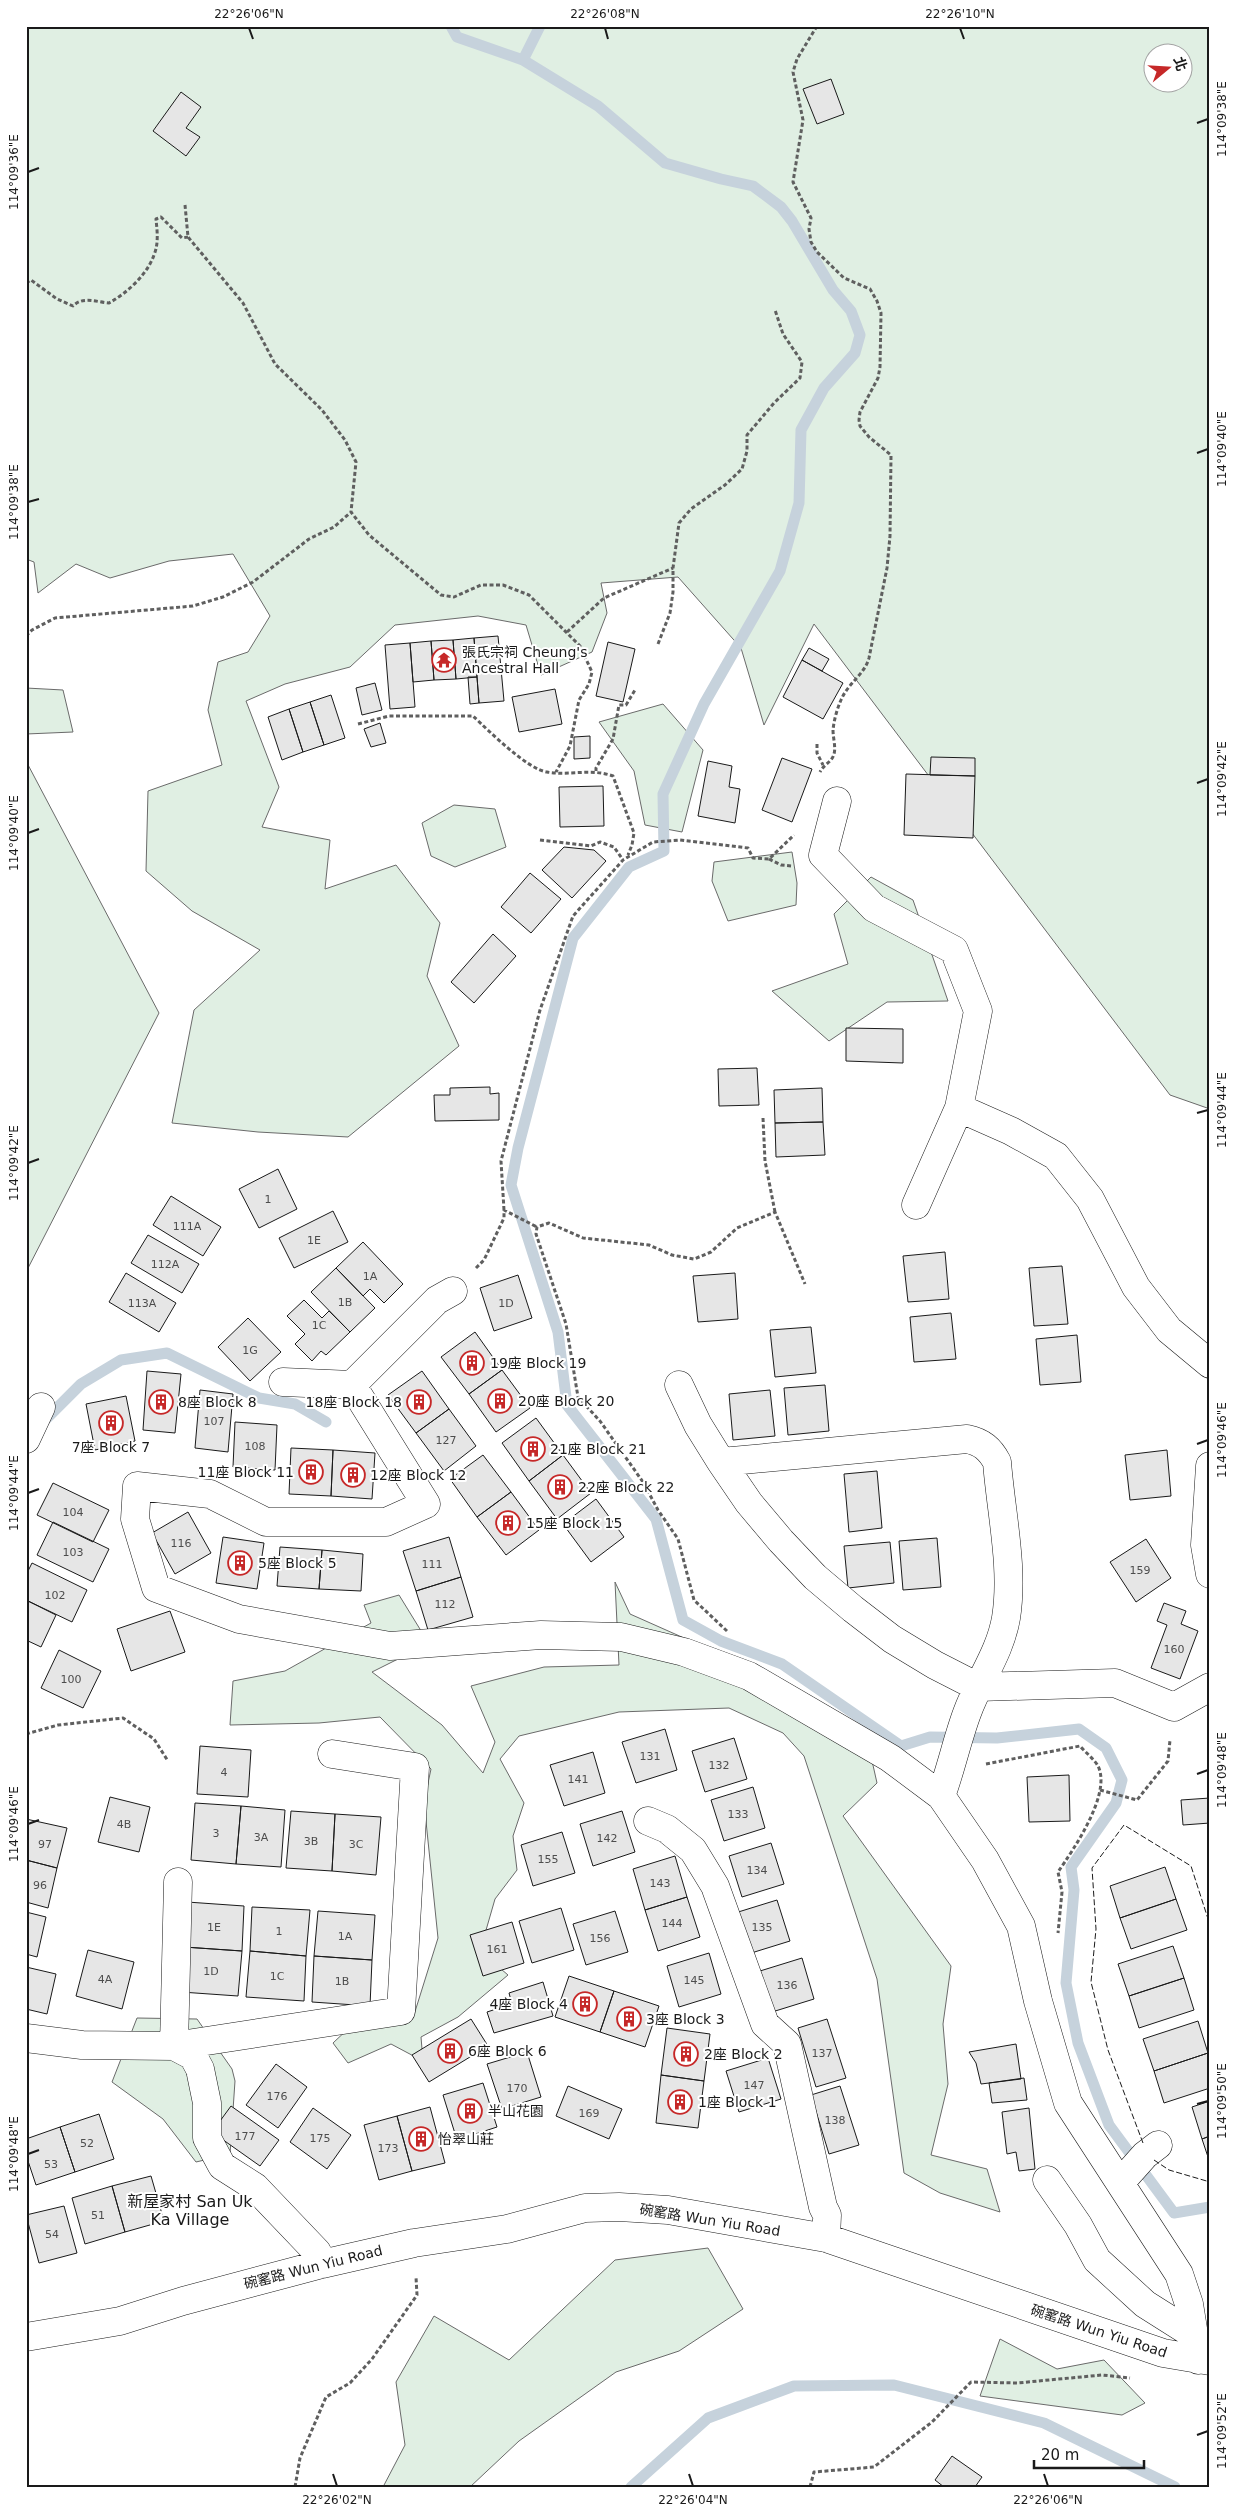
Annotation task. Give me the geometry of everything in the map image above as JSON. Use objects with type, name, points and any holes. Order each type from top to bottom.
[{"type":"street","points":[[837,802],[823,855],[874,908],[954,950],[978,1011],[958,1108],[916,1205]]},
{"type":"street","points":[[958,1108],[1012,1131],[1056,1156],[1090,1199],[1136,1288],[1169,1330],[1210,1364]]},
{"type":"street","points":[[282,1382],[352,1385],[437,1300],[453,1291]]},
{"type":"street","points":[[352,1385],[426,1504],[386,1522],[266,1522],[210,1494],[137,1486],[135,1519],[156,1588],[239,1619],[390,1646],[540,1634],[621,1637],[684,1652],[749,1676],[890,1758],[946,1784],[1021,1926],[1038,2001],[1068,2103],[1179,2274],[1201,2352]]},
{"type":"street","points":[[679,1385],[698,1425],[721,1462],[749,1503],[781,1541],[815,1577],[853,1609],[892,1638],[935,1665],[978,1687],[1115,1683],[1174,1707],[1210,1687]]},
{"type":"street","points":[[26,1439],[41,1407]]},
{"type":"street","points":[[721,1462],[968,1439],[986,1446],[997,1462],[1008,1593],[1006,1618],[1000,1642],[991,1665],[978,1687],[967,1714],[946,1784]]},
{"type":"street","points":[[1210,1466],[1205,1545],[1210,1574]]},
{"type":"street","points":[[26,2038],[82,2045],[174,2046],[401,2011],[415,1767],[332,1754]]},
{"type":"street","points":[[648,1821],[667,1829],[693,1850],[715,1886],[765,2024],[788,2044],[823,2207],[827,2214],[826,2238]]},
{"type":"street","points":[[174,2046],[178,1882]]},
{"type":"street","points":[[174,2046],[193,2056],[200,2069],[207,2103],[207,2138],[222,2166],[255,2187],[317,2252],[322,2264]]},
{"type":"street","points":[[1120,2183],[1147,2154]]},
{"type":"street","points":[[1047,2180],[1078,2225],[1097,2260],[1201,2352]]},
{"type":"street","name":"碗窰路 Wun Yiu Road","points":[[26,2338],[120,2320],[322,2264],[414,2243],[507,2229],[585,2208],[602,2207],[668,2210],[826,2238],[1163,2353],[1201,2352]]},
{"type":"path","points":[[817,26],[797,59],[793,72],[803,120],[793,182],[811,218],[811,242],[817,252],[844,278],[870,290],[877,301],[881,314],[881,349],[878,378],[860,412],[859,420],[860,426],[869,437],[891,455],[892,491],[887,568],[867,668],[853,680],[842,699],[834,723],[835,752],[832,759],[823,765],[820,773]]},
{"type":"path","points":[[26,636],[32,630],[55,618],[194,606],[223,597],[253,582],[308,539],[334,527],[350,512],[356,462],[345,440],[322,410],[275,364],[243,303],[188,237],[185,205]]},
{"type":"path","points":[[26,282],[31,280],[57,299],[73,306],[78,301],[88,300],[109,303],[137,282],[154,255],[157,240],[156,219],[161,217],[182,238],[188,237]]},
{"type":"path","points":[[658,644],[670,612],[679,523],[696,505],[725,485],[742,469],[748,451],[747,435],[774,403],[800,378],[802,362],[783,334],[775,310]]},
{"type":"path","points":[[350,512],[369,534],[441,596],[454,597],[481,585],[503,585],[530,595],[580,646],[592,672],[589,684],[579,700],[570,746],[556,772]]},
{"type":"path","points":[[567,632],[604,598],[673,568]]},
{"type":"path","points":[[596,771],[613,739],[619,705],[626,705],[635,690]]},
{"type":"path","points":[[358,724],[389,716],[473,716],[535,768],[548,772],[596,771],[613,776],[634,832],[628,856]]},
{"type":"path","points":[[817,744],[817,753],[823,765]]},
{"type":"path","points":[[453,1291],[484,1260],[504,1218],[500,1161],[540,1010],[573,916],[623,860],[653,842],[680,840],[748,848],[753,858],[769,859],[796,833]]},
{"type":"path","points":[[540,840],[591,846],[600,842],[614,847],[623,860]]},
{"type":"path","points":[[764,1118],[765,1161],[775,1212]]},
{"type":"path","points":[[504,1210],[537,1227]]},
{"type":"path","points":[[1100,1790],[1137,1800],[1168,1761],[1174,1707]]},
{"type":"path","points":[[26,1734],[58,1725],[122,1718],[154,1739],[168,1762]]},
{"type":"path","points":[[946,1784],[1030,1754],[1080,1746],[1098,1767],[1100,1790],[1085,1833],[1058,1872],[1062,1892],[1058,1938]]},
{"type":"path","points":[[295,2487],[300,2458],[326,2397],[350,2382],[372,2359],[417,2295],[414,2243]]},
{"type":"path","points":[[810,2487],[814,2472],[874,2467],[932,2422],[972,2382],[1017,2383],[1102,2375],[1138,2379]]},
{"type":"green space","points":[[26,26],[1210,26],[1210,1109],[1170,1095],[814,624],[764,725],[741,648],[678,577],[601,583],[607,613],[592,652],[541,675],[526,625],[478,616],[395,625],[350,667],[285,684],[246,701],[279,787],[262,827],[330,840],[325,889],[396,865],[440,923],[427,976],[459,1046],[348,1137],[258,1132],[172,1123],[194,1010],[260,950],[192,911],[146,871],[148,791],[222,765],[208,710],[218,662],[248,652],[270,616],[233,554],[169,561],[110,578],[76,564],[38,593],[34,562],[26,559]]},
{"type":"green space","points":[[26,688],[63,690],[73,732],[26,734]]},
{"type":"green space","points":[[663,704],[703,750],[682,832],[645,825],[634,771],[599,722]]},
{"type":"green space","points":[[26,761],[159,1013],[26,1272]]},
{"type":"green space","points":[[454,805],[495,809],[506,847],[455,867],[431,856],[422,823]]},
{"type":"green space","points":[[792,852],[797,883],[796,905],[728,921],[712,881],[714,862]]},
{"type":"green space","points":[[871,877],[913,900],[948,1001],[887,1002],[829,1041],[772,991],[848,964],[834,914]]},
{"type":"green space","points":[[615,1582],[630,1614],[783,1682],[866,1734],[877,1783],[843,1816],[951,1966],[943,2024],[948,2084],[931,2155],[987,2169],[1000,2212],[940,2193],[904,2173],[877,1979],[804,1756],[783,1733],[729,1708],[619,1712],[519,1736],[500,1759],[524,1803],[513,1836],[517,1870],[495,1899],[480,1951],[508,1975],[458,2017],[421,2037],[423,2061],[391,2044],[348,2063],[333,2043],[350,2027],[413,2018],[438,1938],[424,1802],[431,1769],[380,1717],[319,1723],[230,1725],[233,1681],[285,1671],[371,1623],[364,1605],[399,1595],[423,1634],[400,1658],[372,1672],[442,1725],[483,1773],[495,1742],[471,1686],[544,1667],[619,1665]]},
{"type":"green space","points":[[137,2018],[197,2019],[232,2069],[235,2081],[230,2154],[196,2162],[163,2119],[112,2082]]},
{"type":"green space","points":[[708,2248],[743,2309],[679,2351],[616,2372],[519,2441],[470,2487],[383,2487],[405,2445],[396,2382],[434,2316],[509,2360],[615,2260]]},
{"type":"green space","points":[[1000,2339],[1057,2369],[1104,2360],[1145,2403],[1122,2415],[980,2396]]},
{"type":"building","points":[[831,79],[844,114],[817,124],[803,89]]},
{"type":"building","points":[[181,92],[201,107],[186,128],[200,137],[186,156],[153,131]]},
{"type":"building","points":[[498,636],[504,701],[479,703],[474,638]]},
{"type":"building","points":[[474,638],[477,677],[456,679],[453,640]]},
{"type":"building","name":"張氏宗祠 Cheung's Ancestral Hall","points":[[453,640],[456,679],[434,680],[431,641]]},
{"type":"building","points":[[431,641],[434,680],[413,682],[410,643]]},
{"type":"building","points":[[608,642],[635,649],[623,702],[596,696]]},
{"type":"building","points":[[410,643],[415,707],[390,709],[385,645]]},
{"type":"building","points":[[809,648],[829,659],[822,671],[802,660]]},
{"type":"building","points":[[802,660],[843,683],[823,719],[783,697]]},
{"type":"building","points":[[468,677],[477,677],[479,703],[470,704]]},
{"type":"building","points":[[375,683],[382,710],[362,715],[356,688]]},
{"type":"building","points":[[555,689],[562,724],[519,732],[512,697]]},
{"type":"building","points":[[331,695],[345,738],[324,745],[310,702]]},
{"type":"building","points":[[310,702],[324,745],[303,752],[289,709]]},
{"type":"building","points":[[289,709],[303,752],[282,760],[268,717]]},
{"type":"building","points":[[380,723],[386,743],[371,747],[364,729]]},
{"type":"building","points":[[590,736],[590,758],[574,759],[574,737]]},
{"type":"building","points":[[931,757],[975,758],[975,776],[930,775]]},
{"type":"building","points":[[782,758],[812,769],[792,822],[762,810]]},
{"type":"building","points":[[708,761],[732,766],[729,787],[740,789],[735,823],[698,816]]},
{"type":"building","points":[[906,774],[975,776],[973,838],[904,835]]},
{"type":"building","points":[[603,786],[604,826],[560,827],[559,787]]},
{"type":"building","points":[[564,847],[594,850],[606,861],[572,898],[542,870]]},
{"type":"building","points":[[530,873],[561,899],[531,933],[501,907]]},
{"type":"building","points":[[493,934],[516,956],[474,1003],[451,982]]},
{"type":"building","points":[[846,1028],[903,1029],[903,1063],[846,1061]]},
{"type":"building","points":[[757,1068],[759,1105],[719,1106],[718,1069]]},
{"type":"building","points":[[490,1087],[490,1094],[499,1093],[499,1120],[435,1121],[434,1095],[450,1095],[450,1088]]},
{"type":"building","points":[[822,1088],[823,1122],[775,1123],[774,1090]]},
{"type":"building","points":[[823,1122],[825,1155],[776,1157],[775,1123]]},
{"type":"building","points":[[278,1169],[297,1209],[259,1228],[239,1189]]},
{"type":"building","points":[[171,1196],[221,1227],[203,1256],[153,1225]]},
{"type":"building","points":[[333,1211],[348,1242],[294,1268],[279,1238]]},
{"type":"building","points":[[148,1235],[199,1264],[182,1293],[131,1263]]},
{"type":"building","points":[[363,1242],[403,1284],[384,1303],[370,1289],[363,1296],[336,1268]]},
{"type":"building","points":[[945,1252],[949,1299],[908,1302],[903,1256]]},
{"type":"building","points":[[1062,1266],[1068,1324],[1034,1326],[1029,1268]]},
{"type":"building","points":[[336,1268],[375,1308],[350,1332],[311,1292]]},
{"type":"building","points":[[126,1273],[176,1303],[159,1332],[109,1302]]},
{"type":"building","points":[[735,1273],[738,1319],[698,1322],[693,1276]]},
{"type":"building","points":[[518,1275],[532,1318],[494,1331],[480,1288]]},
{"type":"building","points":[[304,1300],[322,1318],[329,1311],[350,1332],[326,1355],[321,1351],[312,1361],[295,1344],[305,1334],[287,1316]]},
{"type":"building","points":[[951,1313],[956,1359],[914,1362],[910,1317]]},
{"type":"building","points":[[248,1318],[281,1352],[250,1381],[218,1347]]},
{"type":"building","points":[[811,1327],[816,1373],[775,1377],[770,1330]]},
{"type":"building","name":"19座 Block 19","points":[[475,1332],[502,1370],[469,1394],[441,1357]]},
{"type":"building","points":[[1077,1335],[1081,1382],[1040,1385],[1036,1339]]},
{"type":"building","name":"20座 Block 20","points":[[502,1370],[530,1408],[496,1432],[469,1394]]},
{"type":"building","name":"8座 Block 8","points":[[147,1371],[181,1374],[175,1433],[143,1430]]},
{"type":"building","name":"18座 Block 18","points":[[422,1371],[449,1409],[416,1433],[388,1395]]},
{"type":"building","points":[[825,1385],[829,1431],[788,1435],[784,1388]]},
{"type":"building","points":[[200,1390],[233,1394],[228,1452],[195,1448]]},
{"type":"building","points":[[770,1390],[775,1436],[733,1440],[729,1394]]},
{"type":"building","name":"7座 Block 7","points":[[126,1396],[135,1441],[95,1450],[86,1404]]},
{"type":"building","points":[[449,1409],[476,1446],[444,1471],[416,1433]]},
{"type":"building","name":"21座 Block 21","points":[[536,1418],[563,1455],[529,1481],[502,1443]]},
{"type":"building","points":[[235,1422],[277,1425],[275,1470],[233,1467]]},
{"type":"building","name":"11座 Block 11","points":[[291,1448],[333,1450],[331,1496],[289,1494]]},
{"type":"building","name":"12座 Block 12","points":[[333,1450],[375,1453],[372,1499],[331,1496]]},
{"type":"building","points":[[1167,1450],[1171,1496],[1130,1500],[1125,1455]]},
{"type":"building","points":[[483,1455],[511,1492],[477,1517],[450,1479]]},
{"type":"building","name":"22座 Block 22","points":[[563,1455],[591,1493],[557,1519],[529,1481]]},
{"type":"building","points":[[877,1471],[882,1528],[849,1532],[844,1474]]},
{"type":"building","points":[[53,1483],[109,1510],[93,1542],[37,1515]]},
{"type":"building","name":"15座 Block 15","points":[[511,1492],[539,1530],[506,1555],[477,1517]]},
{"type":"building","points":[[596,1499],[624,1537],[591,1562],[563,1524]]},
{"type":"building","points":[[188,1512],[211,1553],[175,1574],[152,1533]]},
{"type":"building","points":[[53,1522],[109,1549],[93,1582],[37,1555]]},
{"type":"building","name":"5座 Block 5","points":[[223,1537],[264,1543],[257,1589],[216,1583]]},
{"type":"building","points":[[449,1537],[461,1577],[416,1591],[403,1551]]},
{"type":"building","points":[[937,1538],[941,1587],[903,1590],[899,1541]]},
{"type":"building","points":[[1146,1539],[1171,1578],[1136,1602],[1110,1562]]},
{"type":"building","points":[[890,1542],[894,1583],[848,1588],[844,1546]]},
{"type":"building","points":[[280,1547],[322,1550],[319,1589],[277,1586]]},
{"type":"building","points":[[322,1550],[363,1554],[361,1591],[319,1589]]},
{"type":"building","points":[[32,1563],[87,1590],[72,1622],[26,1600],[26,1575]]},
{"type":"building","points":[[461,1577],[473,1617],[428,1630],[416,1591]]},
{"type":"building","points":[[26,1600],[56,1615],[41,1647],[26,1640]]},
{"type":"building","points":[[1164,1603],[1186,1611],[1181,1624],[1198,1631],[1180,1679],[1151,1668],[1167,1625],[1157,1621]]},
{"type":"building","points":[[170,1611],[185,1652],[131,1671],[117,1629]]},
{"type":"building","points":[[59,1650],[101,1671],[83,1708],[41,1688]]},
{"type":"building","points":[[665,1729],[677,1770],[636,1783],[622,1742]]},
{"type":"building","points":[[734,1738],[747,1779],[705,1792],[692,1751]]},
{"type":"building","points":[[200,1746],[251,1750],[248,1797],[197,1794]]},
{"type":"building","points":[[593,1752],[605,1793],[564,1806],[550,1765]]},
{"type":"building","points":[[1069,1775],[1070,1821],[1029,1822],[1027,1777]]},
{"type":"building","points":[[753,1787],[765,1828],[724,1841],[711,1800]]},
{"type":"building","points":[[110,1797],[150,1807],[139,1852],[98,1842]]},
{"type":"building","points":[[1210,1798],[1210,1823],[1183,1825],[1181,1800]]},
{"type":"building","points":[[195,1803],[241,1806],[236,1864],[191,1860]]},
{"type":"building","points":[[241,1806],[285,1810],[281,1867],[236,1864]]},
{"type":"building","points":[[291,1811],[335,1814],[332,1871],[286,1868]]},
{"type":"building","points":[[622,1811],[635,1852],[593,1866],[580,1824]]},
{"type":"building","points":[[335,1814],[381,1817],[376,1875],[332,1871]]},
{"type":"building","points":[[26,1819],[67,1828],[57,1868],[26,1860]]},
{"type":"building","points":[[562,1832],[575,1873],[533,1886],[521,1845]]},
{"type":"building","points":[[771,1843],[784,1884],[742,1897],[729,1856]]},
{"type":"building","points":[[675,1856],[687,1897],[645,1910],[633,1869]]},
{"type":"building","points":[[26,1860],[57,1868],[48,1908],[26,1902]]},
{"type":"building","points":[[1165,1867],[1176,1899],[1120,1918],[1110,1886]]},
{"type":"building","points":[[687,1897],[700,1937],[658,1951],[645,1910]]},
{"type":"building","points":[[1176,1899],[1187,1930],[1131,1949],[1120,1918]]},
{"type":"building","points":[[777,1900],[790,1941],[748,1954],[735,1913]]},
{"type":"building","points":[[187,1902],[244,1906],[242,1951],[184,1947]]},
{"type":"building","points":[[252,1907],[310,1910],[306,1956],[250,1951]]},
{"type":"building","points":[[561,1908],[574,1950],[532,1963],[519,1921]]},
{"type":"building","points":[[318,1911],[375,1915],[372,1960],[314,1956]]},
{"type":"building","points":[[615,1911],[628,1952],[586,1965],[573,1924]]},
{"type":"building","points":[[26,1912],[46,1917],[37,1957],[26,1954]]},
{"type":"building","points":[[512,1922],[524,1963],[483,1976],[470,1935]]},
{"type":"building","points":[[1173,1946],[1184,1978],[1129,1996],[1118,1964]]},
{"type":"building","points":[[184,1947],[242,1951],[238,1996],[181,1992]]},
{"type":"building","points":[[88,1950],[134,1962],[122,2009],[76,1996]]},
{"type":"building","points":[[250,1951],[306,1956],[304,2001],[246,1997]]},
{"type":"building","points":[[709,1953],[721,1994],[679,2007],[667,1966]]},
{"type":"building","points":[[314,1956],[372,1960],[370,2006],[312,2002]]},
{"type":"building","points":[[802,1958],[814,1999],[772,2012],[760,1971]]},
{"type":"building","points":[[26,1967],[56,1974],[47,2014],[26,2009]]},
{"type":"building","name":"4座 Block 4","points":[[569,1976],[614,1991],[600,2032],[555,2017]]},
{"type":"building","points":[[1184,1978],[1194,2010],[1139,2028],[1129,1996]]},
{"type":"building","points":[[543,1982],[553,2016],[494,2033],[487,2012],[512,2004],[509,1993]]},
{"type":"building","name":"3座 Block 3","points":[[614,1991],[659,2006],[645,2047],[600,2032]]},
{"type":"building","name":"6座 Block 6","points":[[471,2019],[488,2046],[429,2082],[412,2055]]},
{"type":"building","points":[[827,2019],[846,2078],[816,2087],[798,2028]]},
{"type":"building","points":[[1198,2021],[1208,2053],[1154,2071],[1143,2039]]},
{"type":"building","name":"2座 Block 2","points":[[667,2028],[710,2034],[704,2081],[661,2075]]},
{"type":"building","points":[[1016,2044],[1021,2079],[981,2084],[976,2063],[969,2052]]},
{"type":"building","points":[[527,2052],[541,2097],[502,2109],[487,2064]]},
{"type":"building","points":[[1208,2053],[1210,2088],[1164,2103],[1154,2071]]},
{"type":"building","points":[[768,2058],[781,2099],[739,2112],[726,2071]]},
{"type":"building","points":[[276,2064],[307,2087],[278,2128],[246,2105]]},
{"type":"building","name":"1座 Block 1","points":[[661,2075],[704,2081],[698,2128],[656,2123]]},
{"type":"building","points":[[1024,2078],[1027,2100],[992,2103],[989,2083]]},
{"type":"building","name":"半山花園","points":[[483,2083],[497,2127],[457,2140],[443,2095]]},
{"type":"building","points":[[568,2086],[622,2109],[609,2139],[556,2116]]},
{"type":"building","points":[[840,2086],[859,2145],[829,2154],[811,2095]]},
{"type":"building","points":[[1210,2101],[1210,2136],[1202,2139],[1192,2107]]},
{"type":"building","points":[[231,2106],[279,2140],[260,2166],[212,2132]]},
{"type":"building","name":"怡翠山莊","points":[[430,2107],[445,2163],[412,2171],[397,2116]]},
{"type":"building","points":[[313,2108],[351,2135],[327,2169],[290,2142]]},
{"type":"building","points":[[1029,2108],[1035,2169],[1019,2171],[1016,2152],[1007,2154],[1002,2112]]},
{"type":"building","points":[[99,2114],[114,2159],[75,2172],[60,2127]]},
{"type":"building","points":[[397,2116],[412,2171],[379,2180],[364,2125]]},
{"type":"building","points":[[60,2127],[75,2172],[36,2185],[26,2155],[26,2139]]},
{"type":"building","points":[[1210,2136],[1210,2163],[1202,2139]]},
{"type":"building","points":[[151,2176],[164,2221],[125,2232],[112,2186]]},
{"type":"building","points":[[112,2186],[125,2232],[85,2244],[72,2198]]},
{"type":"building","points":[[64,2206],[77,2253],[39,2263],[26,2215]]},
{"type":"building","points":[[952,2456],[982,2477],[975,2487],[944,2487],[935,2480]]},
{"type":"waterway","points":[[451,26],[457,37],[523,60],[598,106],[665,163],[753,186],[781,207],[792,221],[833,290],[851,311],[860,335],[855,353],[824,388],[801,430],[799,503],[780,571],[704,704],[663,794],[664,851],[629,867],[573,938],[518,1148],[511,1185],[558,1332],[567,1405],[656,1519],[683,1620],[721,1641],[782,1664],[901,1746],[930,1737],[997,1738],[1079,1729],[1106,1748],[1122,1780],[1116,1803],[1071,1867],[1074,1890],[1066,1983],[1078,2043],[1109,2125],[1174,2213],[1210,2207]]},
{"type":"waterway","points":[[523,60],[540,26]]},
{"type":"waterway","points":[[46,1419],[81,1384],[121,1360],[167,1353],[259,1398],[295,1404],[326,1422]]},
{"type":"waterway","points":[[631,2487],[708,2418],[794,2386],[894,2385],[1044,2423],[1175,2487]]},
{"type":"fence","points":[[1143,2143],[1108,2050],[1091,1982],[1096,1929],[1092,1868],[1124,1825],[1191,1866],[1210,1925]]},
{"type":"fence","points":[[1154,2160],[1169,2170],[1210,2182]]},
{"type":"place","name":"張氏宗祠 Cheung's Ancestral Hall","points":[[444,660]]},
{"type":"place","name":"19座 Block 19","points":[[472,1363]]},
{"type":"place","name":"20座 Block 20","points":[[500,1401]]},
{"type":"place","name":"8座 Block 8","points":[[161,1402]]},
{"type":"place","name":"18座 Block 18","points":[[419,1402]]},
{"type":"place","name":"7座 Block 7","points":[[111,1423]]},
{"type":"place","name":"21座 Block 21","points":[[533,1449]]},
{"type":"place","name":"11座 Block 11","points":[[311,1472]]},
{"type":"place","name":"12座 Block 12","points":[[353,1475]]},
{"type":"place","name":"22座 Block 22","points":[[560,1487]]},
{"type":"place","name":"15座 Block 15","points":[[508,1523]]},
{"type":"place","name":"5座 Block 5","points":[[240,1563]]},
{"type":"place","name":"4座 Block 4","points":[[585,2004]]},
{"type":"place","name":"3座 Block 3","points":[[629,2019]]},
{"type":"place","name":"6座 Block 6","points":[[450,2051]]},
{"type":"place","name":"2座 Block 2","points":[[686,2054]]},
{"type":"place","name":"1座 Block 1","points":[[680,2102]]},
{"type":"place","name":"半山花園","points":[[470,2111]]},
{"type":"place","name":"怡翠山莊","points":[[421,2139]]},
{"type":"district","name":"新屋家村 San Uk Ka Village","points":[[190,2210]]}]
